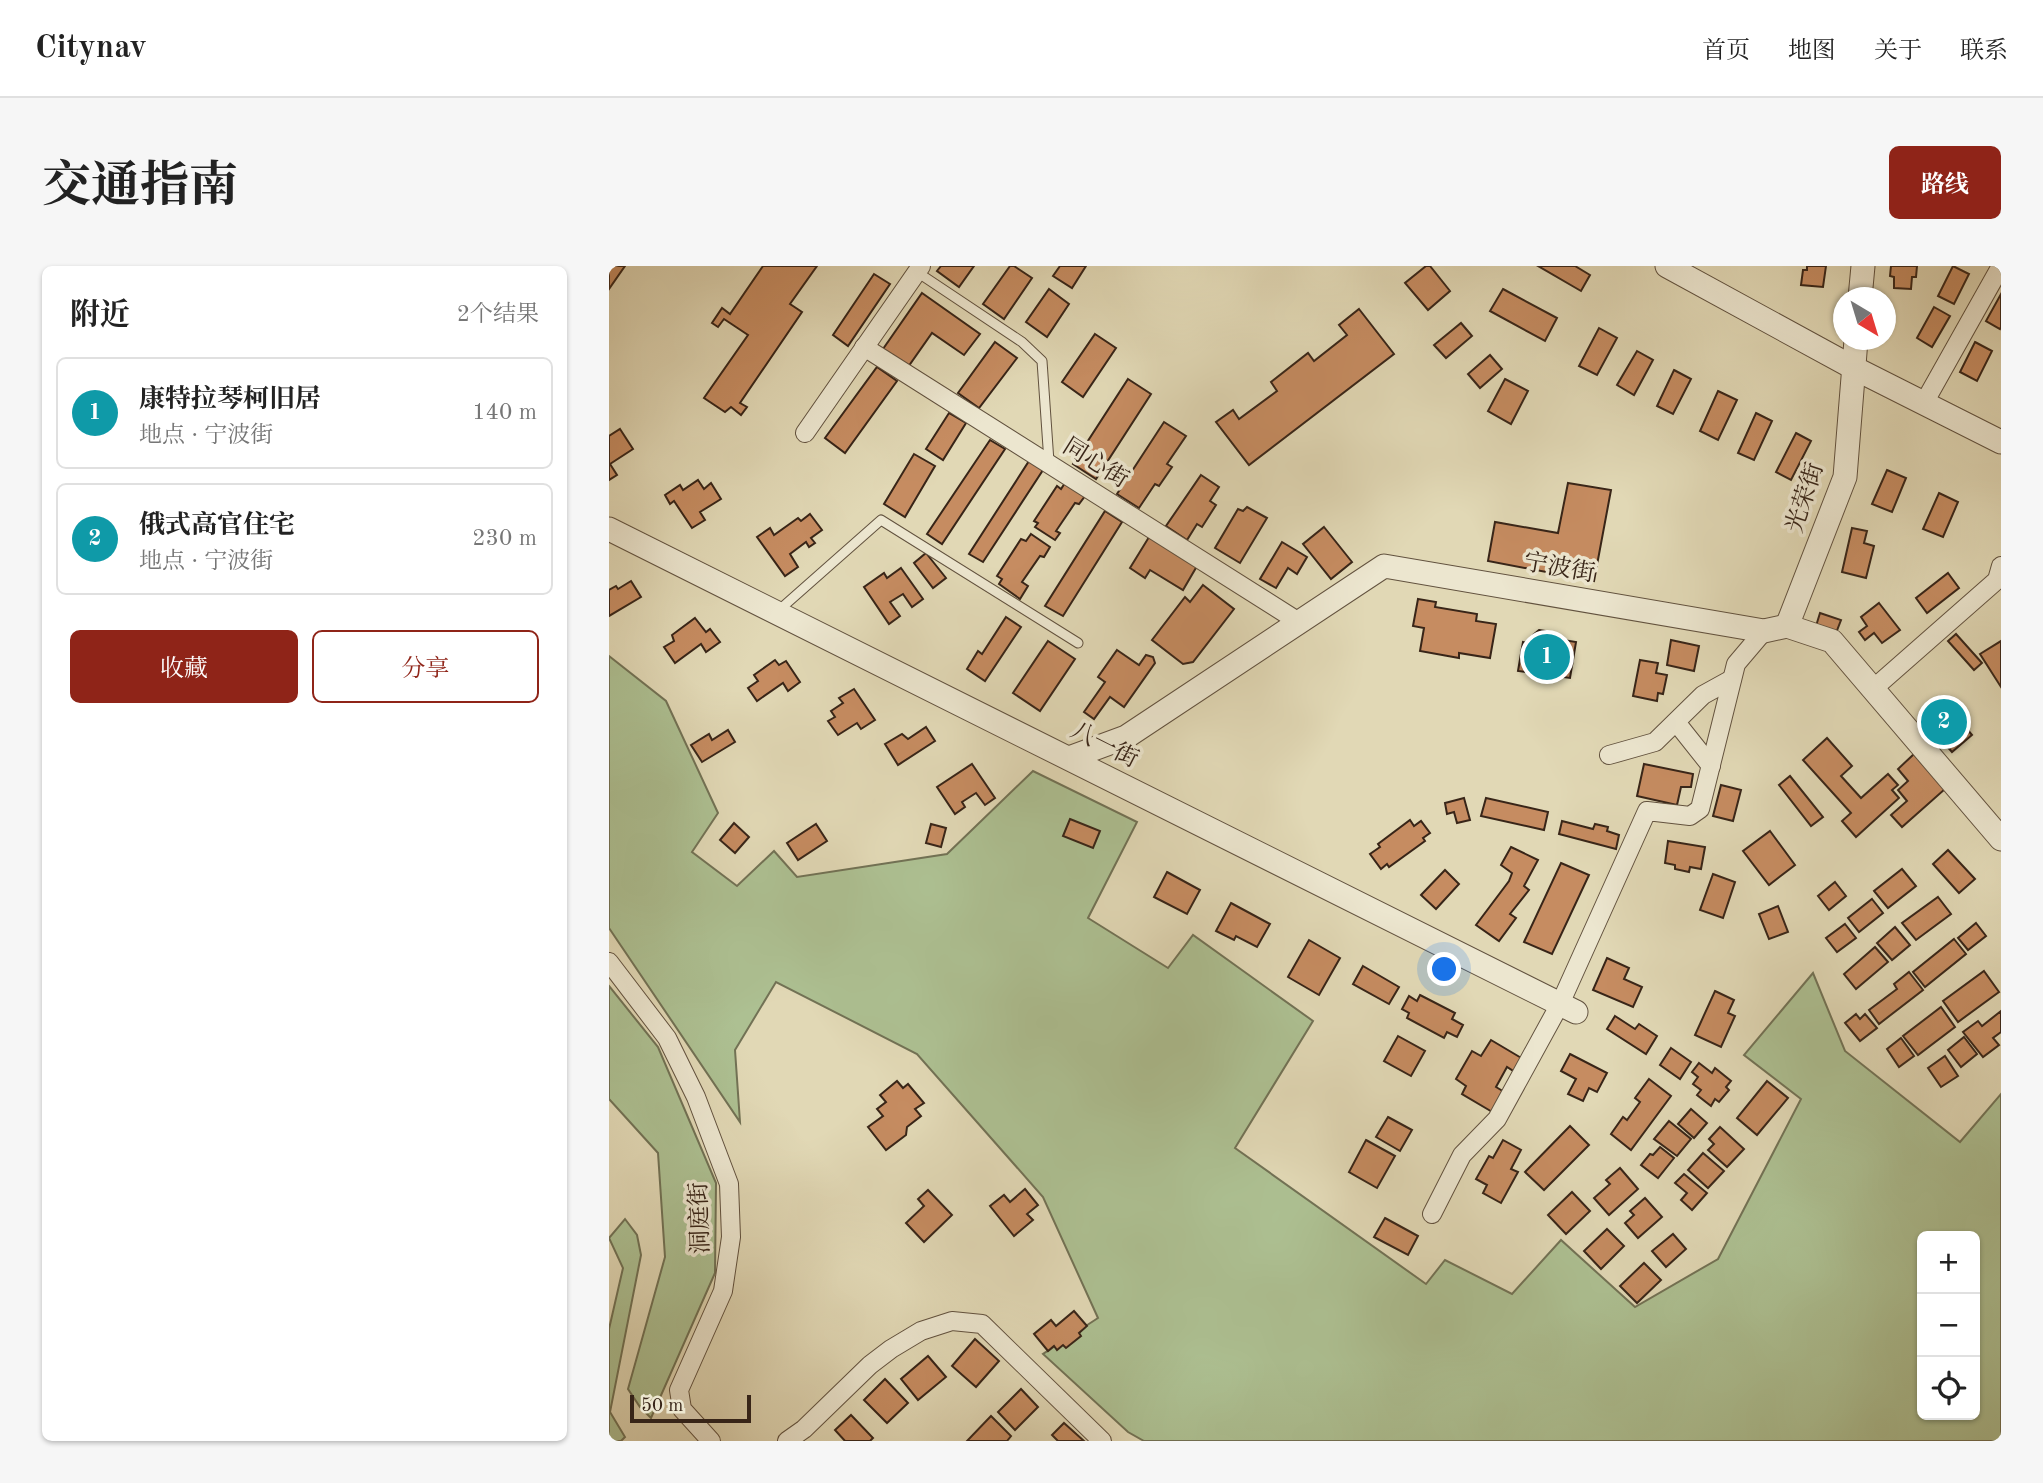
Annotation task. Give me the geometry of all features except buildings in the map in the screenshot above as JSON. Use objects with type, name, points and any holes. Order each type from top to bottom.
[{"type":"street","points":[[1667,266],[1854,368],[2001,442]]},
{"type":"street","points":[[1861,287],[1863,266]]},
{"type":"street","points":[[1924,403],[2001,266]]},
{"type":"street","points":[[805,433],[919,269]]},
{"type":"street","name":"同心街","points":[[865,347],[1299,622]]},
{"type":"street","name":"光荣街","points":[[1787,626],[1845,477],[1855,350]]},
{"type":"street","name":"八一街","points":[[609,529],[1568,1008]]},
{"type":"street","name":"宁波街","points":[[1069,758],[1126,737],[1384,566],[1764,632],[1787,626]]},
{"type":"street","points":[[1873,689],[1997,580],[2001,566]]},
{"type":"street","points":[[1787,626],[1832,642],[2001,839]]},
{"type":"street","points":[[1432,1214],[1462,1155],[1497,1119],[1568,1008],[1647,811],[1690,816],[1700,809],[1736,664],[1764,632]]},
{"type":"street","points":[[1609,755],[1655,742],[1703,695],[1732,679]]},
{"type":"street","points":[[1676,722],[1711,766]]},
{"type":"street","name":"洞庭街","points":[[609,962],[667,1038],[696,1097],[729,1184],[731,1237],[723,1291],[679,1390],[682,1409],[711,1441]]},
{"type":"street","points":[[787,1441],[804,1429],[870,1365],[891,1349],[921,1331],[952,1321],[982,1324],[1102,1441]]},
{"type":"lane","points":[[919,269],[1022,342],[1042,361],[1049,464]]},
{"type":"lane","points":[[776,612],[881,520],[1079,643]]},
{"type":"green space","points":[[609,656],[666,701],[718,813],[692,852],[737,886],[774,851],[797,877],[947,854],[1033,771],[1137,822],[1088,918],[1168,968],[1193,935],[1313,1021],[1235,1148],[1426,1284],[1445,1260],[1512,1294],[1561,1240],[1635,1307],[1718,1259],[1801,1099],[1744,1055],[1813,973],[1845,1051],[1960,1142],[2001,1094],[2001,1441],[1144,1441],[1128,1432],[1043,1354],[1098,1318],[1043,1197],[917,1054],[776,982],[735,1050],[740,1122],[609,928]]},
{"type":"green space","points":[[609,986],[658,1047],[716,1183],[715,1273],[651,1418],[628,1389],[665,1257],[658,1153],[609,1099]]},
{"type":"green space","points":[[625,1219],[637,1235],[641,1255],[610,1412],[625,1437],[621,1441],[609,1441],[609,1329],[623,1268],[609,1238]]},
{"type":"place","name":"康特拉琴柯旧居","points":[[1547,657]]},
{"type":"place","name":"俄式高官住宅","points":[[1944,722]]}]
